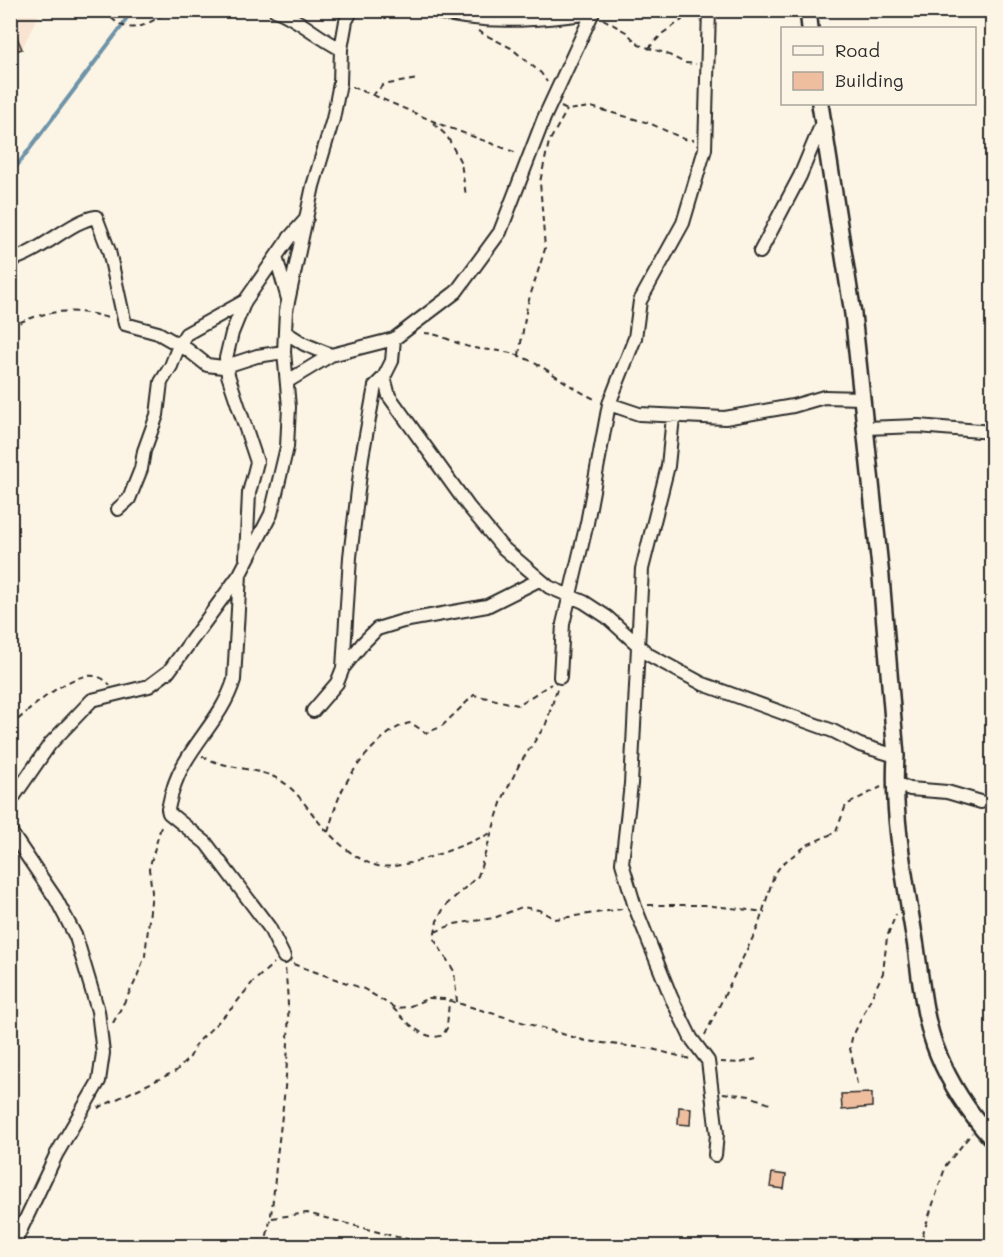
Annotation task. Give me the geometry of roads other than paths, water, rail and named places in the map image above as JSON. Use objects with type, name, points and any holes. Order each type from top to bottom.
[{"type":"street","points":[[275,10],[287,14],[310,32],[341,49]]},
{"type":"street","points":[[10,802],[50,744],[80,710],[103,695],[149,686],[169,670],[240,574],[271,514],[287,447],[288,381],[284,352],[288,300],[340,83],[341,49],[346,21],[352,10]]},
{"type":"street","points":[[430,10],[467,18],[525,20],[592,11]]},
{"type":"street","points":[[560,677],[563,624],[609,404],[635,338],[640,301],[688,210],[706,138],[708,10]]},
{"type":"street","points":[[808,10],[810,27]]},
{"type":"street","points":[[288,381],[331,355],[399,336],[456,292],[500,232],[544,118],[592,11]]},
{"type":"street","points":[[820,105],[853,314],[866,428],[896,756],[895,783],[908,897],[927,1020],[937,1053],[952,1084],[980,1125],[993,1138]]},
{"type":"street","points":[[760,252],[800,176],[822,123]]},
{"type":"street","points":[[10,260],[36,251],[85,221],[96,217],[109,251],[125,324],[158,333],[207,365],[227,365],[284,352]]},
{"type":"street","points":[[246,560],[249,493],[257,462],[227,365],[232,333],[245,301],[307,218]]},
{"type":"street","points":[[276,257],[288,300]]},
{"type":"street","points":[[118,509],[129,500],[141,469],[144,451],[157,415],[161,382],[171,366],[179,345],[186,334],[245,301]]},
{"type":"street","points":[[285,332],[304,344],[331,355]]},
{"type":"street","points":[[313,711],[337,683],[343,668],[350,558],[362,457],[375,386],[384,377],[392,361],[399,336]]},
{"type":"street","points":[[171,366],[198,357]]},
{"type":"street","points":[[384,377],[389,396],[468,506],[502,547],[539,580],[607,617],[656,660],[712,688],[842,735],[860,745],[896,756]]},
{"type":"street","points":[[609,404],[639,414],[724,418],[793,406],[824,397],[861,398]]},
{"type":"street","points":[[673,417],[669,466],[642,570],[631,784],[622,850],[626,878],[635,907],[683,1023],[697,1047],[707,1058],[717,1134],[715,1155]]},
{"type":"street","points":[[866,428],[918,426],[993,432]]},
{"type":"street","points":[[240,574],[234,680],[224,708],[181,769],[170,799],[169,813],[206,843],[269,927],[284,957]]},
{"type":"street","points":[[343,668],[377,629],[403,621],[487,606],[539,580]]},
{"type":"street","points":[[895,783],[910,789],[947,792],[981,802]]},
{"type":"street","points":[[10,831],[67,920],[75,937],[98,1011],[103,1053],[102,1072],[82,1113],[56,1155],[13,1246]]},
{"type":"waterway","points":[[10,175],[122,26],[131,10]]}]
